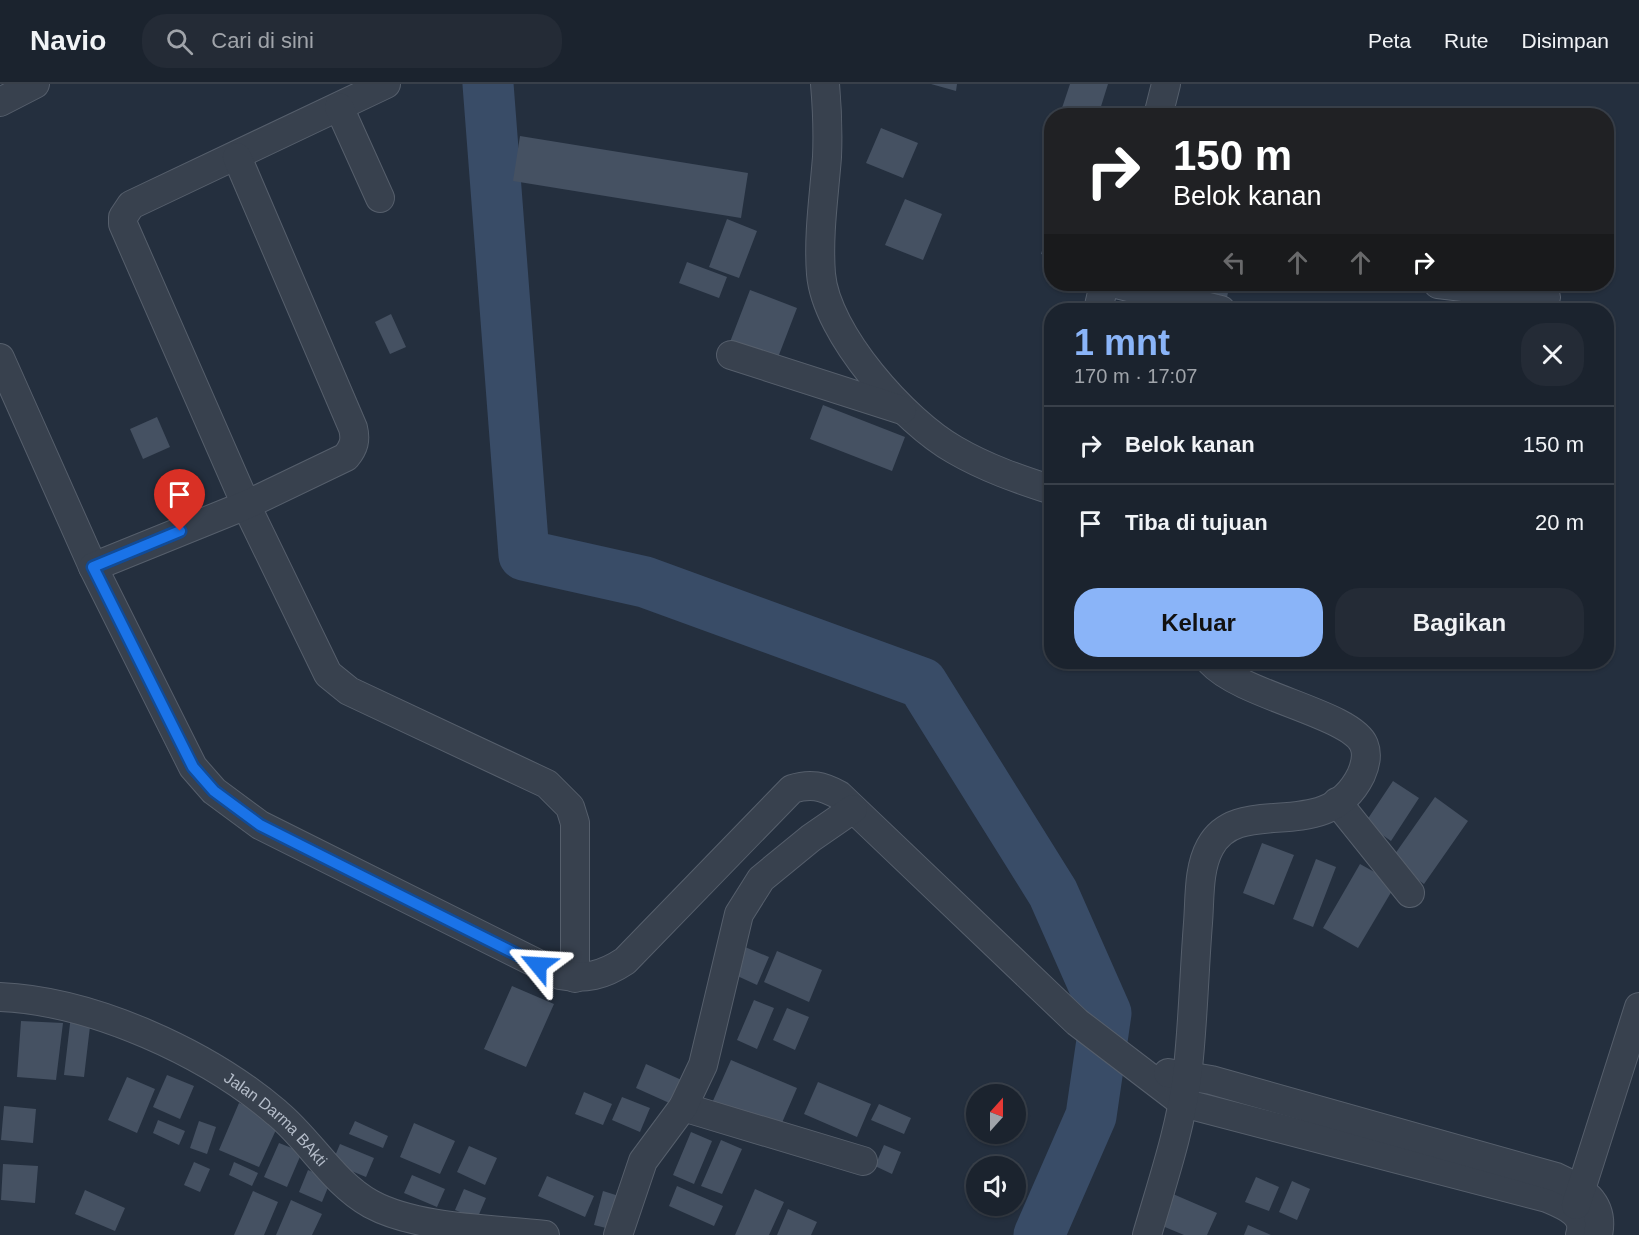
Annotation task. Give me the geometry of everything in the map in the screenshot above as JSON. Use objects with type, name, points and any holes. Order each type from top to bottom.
[{"type":"street","points":[[0,102],[35,84]]},
{"type":"street","points":[[386,84],[237,157],[131,205],[123,217],[123,224],[246,505],[321,664],[338,684],[547,784],[570,807],[575,823],[575,978]]},
{"type":"street","points":[[825,84],[827,154],[819,232],[821,278],[837,324],[861,363],[904,411],[953,449],[996,471],[1044,487]]},
{"type":"street","points":[[1160,108],[1166,84]]},
{"type":"street","points":[[339,106],[380,198]]},
{"type":"street","points":[[93,567],[246,505],[346,457],[352,449],[355,439],[353,428],[237,157]]},
{"type":"street","points":[[1144,291],[1193,303]]},
{"type":"street","points":[[1496,291],[1546,297]]},
{"type":"street","points":[[731,355],[904,411]]},
{"type":"street","points":[[0,358],[93,567],[193,767],[214,791],[260,825],[560,975],[575,978],[608,972],[625,961],[792,789],[807,784],[823,786],[839,795],[1077,1022],[1183,1103],[1546,1198],[1579,1212],[1598,1214],[1598,1235]]},
{"type":"street","points":[[1147,1235],[1183,1103],[1201,880],[1210,846],[1218,834],[1231,825],[1249,820],[1300,818],[1325,810],[1337,802],[1358,781],[1366,759],[1365,746],[1350,728],[1246,686],[1221,669]]},
{"type":"street","points":[[1337,802],[1410,893]]},
{"type":"street","points":[[618,1235],[643,1161],[682,1107],[703,1065],[739,914],[761,879],[811,838],[853,809]]},
{"type":"street","name":"Jalan Darma BAkti","points":[[0,997],[24,998],[62,1006],[141,1032],[181,1051],[227,1078],[276,1112],[305,1138],[346,1187],[371,1204],[399,1216],[420,1221],[545,1235]]},
{"type":"street","points":[[1579,1212],[1639,1007]]},
{"type":"street","points":[[1129,1064],[1187,1075],[1556,1177],[1579,1212]]},
{"type":"street","points":[[682,1107],[863,1161]]},
{"type":"building","points":[[931,84],[957,84],[956,91]]},
{"type":"building","points":[[1070,84],[1108,84],[1100,108],[1062,108]]},
{"type":"building","points":[[881,128],[918,143],[903,178],[866,163]]},
{"type":"building","points":[[520,136],[748,173],[741,218],[513,181]]},
{"type":"building","points":[[905,199],[942,214],[923,260],[885,245]]},
{"type":"building","points":[[727,219],[757,231],[739,278],[709,267]]},
{"type":"building","points":[[687,262],[727,277],[719,298],[679,283]]},
{"type":"building","points":[[750,290],[797,308],[777,360],[730,342]]},
{"type":"building","points":[[1198,291],[1228,291],[1227,297]]},
{"type":"building","points":[[391,314],[406,347],[390,354],[375,322]]},
{"type":"building","points":[[823,405],[905,437],[892,471],[810,439]]},
{"type":"building","points":[[157,417],[170,447],[143,459],[130,429]]},
{"type":"building","points":[[1393,781],[1419,798],[1391,841],[1365,823]]},
{"type":"building","points":[[1435,797],[1468,821],[1424,884],[1390,861]]},
{"type":"building","points":[[1262,843],[1294,855],[1274,905],[1243,893]]},
{"type":"building","points":[[1316,859],[1336,867],[1313,927],[1293,919]]},
{"type":"building","points":[[1360,864],[1396,884],[1358,948],[1323,928]]},
{"type":"building","points":[[745,947],[769,957],[757,985],[733,974]]},
{"type":"building","points":[[777,951],[822,970],[809,1002],[764,982]]},
{"type":"building","points":[[512,986],[554,1004],[526,1067],[484,1049]]},
{"type":"building","points":[[754,1000],[774,1008],[757,1049],[737,1040]]},
{"type":"building","points":[[787,1008],[809,1017],[795,1050],[773,1040]]},
{"type":"building","points":[[71,1015],[91,1018],[84,1077],[64,1075]]},
{"type":"building","points":[[21,1021],[63,1023],[56,1080],[17,1077]]},
{"type":"building","points":[[731,1060],[797,1088],[778,1132],[712,1103]]},
{"type":"building","points":[[646,1064],[686,1082],[676,1106],[636,1088]]},
{"type":"building","points":[[167,1075],[194,1086],[180,1119],[153,1107]]},
{"type":"building","points":[[127,1077],[155,1089],[137,1133],[108,1120]]},
{"type":"building","points":[[818,1082],[871,1104],[857,1137],[804,1114]]},
{"type":"building","points":[[584,1092],[612,1104],[603,1125],[575,1114]]},
{"type":"building","points":[[622,1097],[650,1108],[640,1132],[612,1120]]},
{"type":"building","points":[[239,1103],[280,1121],[259,1167],[219,1150]]},
{"type":"building","points":[[879,1104],[911,1118],[904,1134],[871,1120]]},
{"type":"building","points":[[4,1106],[36,1109],[33,1143],[1,1140]]},
{"type":"building","points":[[158,1120],[185,1131],[179,1145],[153,1133]]},
{"type":"building","points":[[199,1121],[216,1127],[207,1154],[190,1148]]},
{"type":"building","points":[[355,1121],[388,1136],[383,1148],[349,1134]]},
{"type":"building","points":[[414,1123],[455,1141],[440,1174],[400,1157]]},
{"type":"building","points":[[691,1132],[712,1141],[694,1184],[673,1175]]},
{"type":"building","points":[[721,1140],[742,1149],[722,1194],[701,1186]]},
{"type":"building","points":[[279,1143],[302,1152],[287,1187],[264,1177]]},
{"type":"building","points":[[340,1144],[374,1158],[366,1177],[332,1163]]},
{"type":"building","points":[[884,1145],[901,1152],[892,1174],[875,1166]]},
{"type":"building","points":[[469,1146],[497,1158],[485,1185],[457,1172]]},
{"type":"building","points":[[194,1162],[210,1169],[200,1192],[184,1185]]},
{"type":"building","points":[[234,1162],[258,1173],[252,1186],[229,1175]]},
{"type":"building","points":[[3,1164],[38,1166],[35,1203],[1,1200]]},
{"type":"building","points":[[308,1170],[331,1180],[322,1202],[299,1192]]},
{"type":"building","points":[[412,1175],[445,1189],[437,1207],[404,1193]]},
{"type":"building","points":[[547,1176],[594,1196],[585,1217],[538,1196]]},
{"type":"building","points":[[1256,1177],[1279,1187],[1269,1211],[1245,1202]]},
{"type":"building","points":[[1292,1181],[1310,1189],[1297,1220],[1279,1212]]},
{"type":"building","points":[[677,1186],[723,1206],[714,1226],[669,1206]]},
{"type":"building","points":[[464,1189],[486,1198],[477,1219],[455,1210]]},
{"type":"building","points":[[755,1189],[784,1202],[769,1235],[735,1235]]},
{"type":"building","points":[[85,1190],[125,1208],[115,1231],[75,1214]]},
{"type":"building","points":[[253,1191],[278,1202],[264,1235],[234,1235]]},
{"type":"building","points":[[603,1191],[619,1196],[610,1229],[594,1225]]},
{"type":"building","points":[[1173,1194],[1217,1213],[1207,1235],[1184,1235],[1160,1225]]},
{"type":"building","points":[[291,1200],[322,1214],[312,1235],[276,1235]]},
{"type":"building","points":[[788,1209],[817,1222],[811,1235],[777,1235]]},
{"type":"building","points":[[1248,1225],[1271,1235],[1244,1235]]},
{"type":"waterway","points":[[488,84],[524,555],[645,582],[922,683],[1053,893],[1106,1013],[1091,1116],[1039,1235]]},
{"type":"route","points":[[180,531],[93,567],[193,767],[214,791],[260,825],[538,965]]}]
